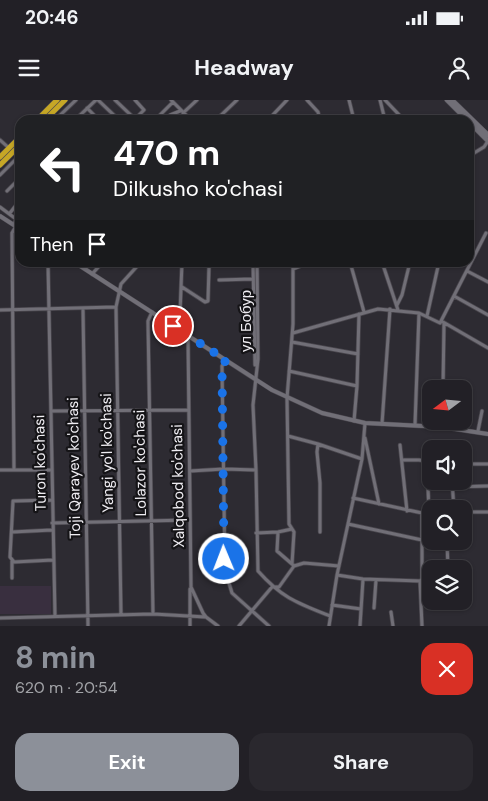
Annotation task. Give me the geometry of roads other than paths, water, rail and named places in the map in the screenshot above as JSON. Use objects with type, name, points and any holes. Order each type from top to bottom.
[{"type":"highway","points":[[42,115],[57,100]]},
{"type":"highway","points":[[50,115],[65,100]]},
{"type":"highway","points":[[0,157],[15,142]]},
{"type":"highway","points":[[0,165],[15,150]]},
{"type":"main road","points":[[447,100],[462,115]]},
{"type":"main road","points":[[452,100],[467,115]]},
{"type":"main road","points":[[474,122],[488,136]]},
{"type":"main road","points":[[474,127],[488,141]]},
{"type":"street","points":[[60,115],[76,100]]},
{"type":"street","points":[[80,115],[97,100],[114,115]]},
{"type":"street","points":[[115,100],[131,115]]},
{"type":"street","points":[[135,100],[144,109],[140,115]]},
{"type":"street","points":[[161,114],[170,115],[181,112],[197,100]]},
{"type":"street","points":[[222,115],[238,100]]},
{"type":"street","points":[[273,115],[287,100]]},
{"type":"street","points":[[307,100],[319,115]]},
{"type":"street","points":[[349,100],[353,115]]},
{"type":"street","points":[[380,100],[384,115]]},
{"type":"street","points":[[385,100],[399,115]]},
{"type":"street","points":[[161,114],[172,101],[185,115]]},
{"type":"street","points":[[87,108],[93,115]]},
{"type":"street","points":[[0,140],[8,148]]},
{"type":"street","points":[[474,153],[484,147],[488,141]]},
{"type":"street","points":[[0,175],[15,160]]},
{"type":"street","points":[[7,191],[15,183]]},
{"type":"street","points":[[0,206],[15,218]]},
{"type":"street","points":[[10,212],[15,206]]},
{"type":"street","points":[[0,216],[15,226]]},
{"type":"street","points":[[14,470],[12,234],[15,230]]},
{"type":"street","points":[[474,257],[486,233]]},
{"type":"street","name":"Turon ko'chasi","points":[[48,267],[55,616]]},
{"type":"street","points":[[82,267],[287,398],[322,413],[354,421],[422,425]]},
{"type":"street","points":[[92,274],[98,267]]},
{"type":"street","points":[[118,291],[120,284],[137,267]]},
{"type":"street","points":[[173,326],[180,314],[181,267]]},
{"type":"street","points":[[182,287],[205,302],[208,301],[208,267]]},
{"type":"street","points":[[253,267],[254,358],[256,368]]},
{"type":"street","name":"ул Бобур","points":[[257,267],[258,359],[253,405],[258,571],[272,587],[292,601],[330,616]]},
{"type":"street","points":[[239,626],[272,587],[279,587],[293,565],[294,532],[289,524],[287,398],[292,342],[293,269],[298,267]]},
{"type":"street","points":[[351,267],[364,312]]},
{"type":"street","points":[[384,267],[397,308]]},
{"type":"street","points":[[397,308],[409,267]]},
{"type":"street","points":[[427,316],[438,267]]},
{"type":"street","points":[[443,380],[443,324],[454,296],[469,267]]},
{"type":"street","points":[[467,271],[488,282]]},
{"type":"street","points":[[219,280],[253,279]]},
{"type":"street","name":"Yangi yo'l ko'chasi","points":[[118,291],[116,307],[122,615]]},
{"type":"street","points":[[454,296],[488,315]]},
{"type":"street","points":[[0,310],[116,307]]},
{"type":"street","points":[[292,333],[364,312],[397,308],[427,316],[488,348]]},
{"type":"street","name":"Toji Qarayev ko'chasi","points":[[83,309],[88,626]]},
{"type":"street","points":[[382,424],[390,309]]},
{"type":"street","name":"Lolazor ko'chasi","points":[[152,312],[148,321],[153,614]]},
{"type":"street","points":[[416,425],[420,313]]},
{"type":"street","points":[[354,421],[359,314]]},
{"type":"street","name":"Xalqobod ko'chasi","points":[[188,336],[190,587],[206,617],[218,626]]},
{"type":"street","points":[[292,342],[358,354]]},
{"type":"street","points":[[226,360],[222,366],[225,570],[232,593],[269,626]]},
{"type":"street","points":[[288,371],[357,386]]},
{"type":"street","points":[[51,411],[188,410]]},
{"type":"street","points":[[478,431],[482,410]]},
{"type":"street","points":[[329,626],[339,566],[362,458],[365,423]]},
{"type":"street","points":[[469,430],[488,434]]},
{"type":"street","points":[[365,434],[379,504]]},
{"type":"street","points":[[288,436],[362,458]]},
{"type":"street","points":[[318,444],[320,532]]},
{"type":"street","points":[[400,445],[407,510]]},
{"type":"street","points":[[402,460],[422,460]]},
{"type":"street","points":[[472,464],[488,464]]},
{"type":"street","points":[[0,470],[52,470]]},
{"type":"street","points":[[190,471],[256,470]]},
{"type":"street","points":[[472,486],[488,486]]},
{"type":"street","points":[[353,498],[422,513]]},
{"type":"street","points":[[12,578],[12,561],[10,557],[13,501],[52,500]]},
{"type":"street","points":[[472,512],[488,512]]},
{"type":"street","points":[[52,523],[190,520]]},
{"type":"street","points":[[348,524],[422,540]]},
{"type":"street","points":[[256,533],[292,529]]},
{"type":"street","points":[[12,532],[52,530]]},
{"type":"street","points":[[278,532],[277,551],[293,565]]},
{"type":"street","points":[[422,550],[422,578],[420,581],[422,626]]},
{"type":"street","points":[[12,561],[53,560]]},
{"type":"street","points":[[293,565],[304,563],[339,566]]},
{"type":"street","points":[[338,575],[376,580],[420,581]]},
{"type":"street","points":[[360,626],[363,579]]},
{"type":"street","points":[[374,608],[376,580]]},
{"type":"street","points":[[190,587],[190,626]]},
{"type":"street","points":[[332,605],[361,609]]},
{"type":"street","points":[[391,612],[392,626]]},
{"type":"street","points":[[0,618],[153,614],[206,617]]}]
